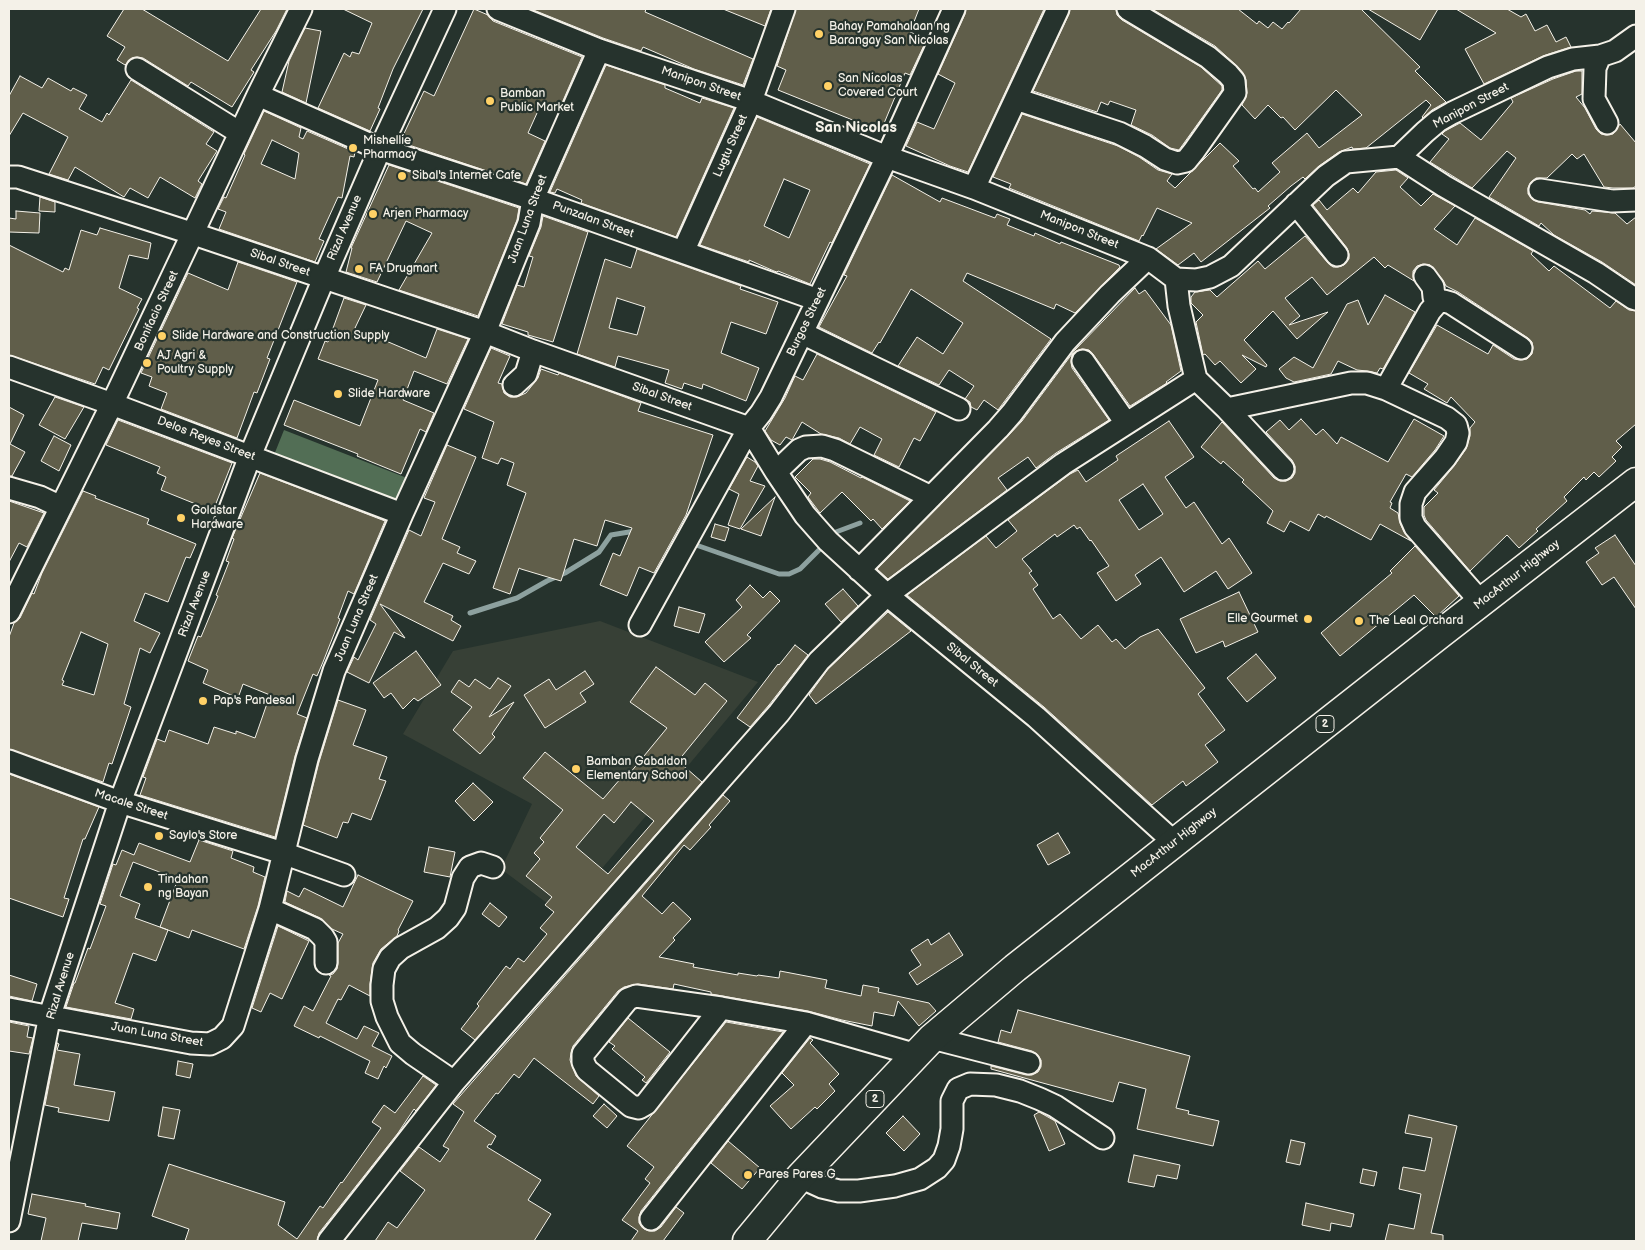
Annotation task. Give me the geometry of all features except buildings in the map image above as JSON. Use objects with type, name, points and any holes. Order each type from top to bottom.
[{"type":"highway","name":"MacArthur Highway","points":[[747,1241],[800,1177],[924,1046],[1015,968],[1636,482]]},
{"type":"street","name":"Bonifacio Street","points":[[9,612],[112,404],[194,234],[258,95],[301,9]]},
{"type":"street","name":"Rizal Avenue","points":[[9,1220],[50,1015],[120,802],[250,456],[380,149],[445,9]]},
{"type":"street","name":"Manipon Street","points":[[498,9],[600,50],[751,101],[887,157],[974,188],[1148,258],[1176,279]]},
{"type":"street","name":"Lugtu Street","points":[[683,252],[751,101],[784,9]]},
{"type":"street","name":"Burgos Street","points":[[640,625],[749,428],[771,397],[887,157],[954,9]]},
{"type":"street","points":[[974,188],[1058,9]]},
{"type":"street","points":[[1016,99],[1119,133],[1165,159],[1177,163],[1186,160],[1228,103],[1234,93],[1234,81],[1208,57],[1128,9]]},
{"type":"street","points":[[1607,123],[1594,99],[1595,68],[1608,54],[1636,36]]},
{"type":"street","name":"Juan Luna Street","points":[[9,1009],[50,1015],[191,1043],[210,1044],[222,1038],[234,1026],[270,909],[307,759],[334,671],[484,332],[530,223],[533,199],[600,50]]},
{"type":"street","name":"Manipon Street","points":[[1399,157],[1438,121],[1452,113],[1548,67],[1572,59],[1608,54]]},
{"type":"street","points":[[137,69],[240,133]]},
{"type":"street","name":"Punzalan Street","points":[[258,95],[380,149],[533,199],[818,300]]},
{"type":"street","points":[[1283,469],[1227,408],[1196,379],[1179,306],[1176,279],[1196,280],[1231,266],[1326,176],[1346,162],[1399,157],[1467,200],[1596,273],[1636,299]]},
{"type":"street","name":"Sibal Street","points":[[9,177],[18,177],[194,234],[484,332],[749,428],[805,515],[828,541],[887,595],[1036,717],[1175,843]]},
{"type":"street","points":[[1540,190],[1612,201],[1636,200]]},
{"type":"street","points":[[1296,204],[1337,255]]},
{"type":"street","points":[[859,570],[1007,419],[1065,342],[1110,294],[1148,258]]},
{"type":"street","points":[[1426,276],[1433,287],[1437,303]]},
{"type":"street","points":[[1386,389],[1430,311],[1437,303],[1444,301],[1451,303],[1521,348]]},
{"type":"street","points":[[802,332],[959,409]]},
{"type":"street","points":[[514,385],[526,374],[533,351]]},
{"type":"street","points":[[1083,361],[1126,423]]},
{"type":"street","name":"Delos Reyes Street","points":[[9,367],[402,514]]},
{"type":"street","points":[[329,1241],[454,1082],[780,713],[819,661],[887,595],[1063,464],[1196,379]]},
{"type":"street","points":[[1227,408],[1351,383],[1367,383],[1386,389],[1447,418],[1456,425],[1458,433],[1456,442],[1445,458],[1415,492],[1410,511],[1415,527],[1481,602]]},
{"type":"street","points":[[776,472],[799,450],[806,447],[822,446],[835,450],[931,497]]},
{"type":"street","points":[[9,488],[40,497],[61,507]]},
{"type":"street","name":"Macale Street","points":[[9,761],[120,802],[283,853],[344,875]]},
{"type":"street","points":[[454,1082],[412,1054],[400,1043],[390,1024],[382,1001],[384,969],[390,958],[402,948],[437,928],[448,918],[455,908],[463,878],[470,867],[481,863],[493,867]]},
{"type":"street","points":[[270,909],[314,929],[323,937],[326,942],[326,964]]},
{"type":"street","points":[[721,1008],[646,1104],[639,1108],[631,1106],[587,1070],[583,1062],[583,1054],[628,999],[636,996],[721,1008],[924,1046],[1029,1063]]},
{"type":"street","points":[[651,1219],[806,1023]]},
{"type":"street","points":[[800,1177],[822,1187],[839,1191],[859,1191],[920,1180],[937,1168],[944,1160],[952,1129],[952,1101],[958,1089],[970,1084],[996,1085],[1020,1091],[1040,1099],[1061,1110],[1102,1138]]},
{"type":"shaded area","name":"Bamban Gabaldon Elementary School","points":[[600,621],[758,682],[563,915],[501,869],[532,804],[403,734],[453,651]]},
{"type":"green space","points":[[284,430],[407,478],[397,503],[274,455]]},
{"type":"waterway","points":[[832,536],[836,532],[860,523]]},
{"type":"waterway","points":[[470,613],[517,598],[565,573],[599,552],[611,535],[635,531]]},
{"type":"waterway","points":[[699,546],[779,574],[789,574],[800,569],[821,548]]},
{"type":"place","name":"Bahay Pamahalaan ng Barangay San Nicolas","points":[[819,34]]},
{"type":"place","name":"San Nicolas Covered Court","points":[[828,86]]},
{"type":"place","name":"Bamban Public Market","points":[[490,101]]},
{"type":"place","name":"Mishellie Pharmacy","points":[[353,148]]},
{"type":"place","name":"Sibal's Internet Cafe","points":[[402,176]]},
{"type":"place","name":"Arjen Pharmacy","points":[[373,214]]},
{"type":"place","name":"FA Drugmart","points":[[359,269]]},
{"type":"place","name":"Slide Hardware and Construction Supply","points":[[162,336]]},
{"type":"place","name":"AJ Agri & Poultry Supply","points":[[147,363]]},
{"type":"place","name":"Slide Hardware","points":[[338,394]]},
{"type":"place","name":"Goldstar Hardware","points":[[181,518]]},
{"type":"place","name":"Elle Gourmet","points":[[1308,619]]},
{"type":"place","name":"The Leal Orchard","points":[[1359,621]]},
{"type":"place","name":"Pap's Pandesal","points":[[203,701]]},
{"type":"place","name":"Bamban Gabaldon Elementary School","points":[[576,769]]},
{"type":"place","name":"Saylo's Store","points":[[159,836]]},
{"type":"place","name":"Tindahan ng Bayan","points":[[148,887]]},
{"type":"place","name":"Pares Pares G","points":[[748,1175]]},
{"type":"district","name":"San Nicolas","points":[[856,128]]}]
